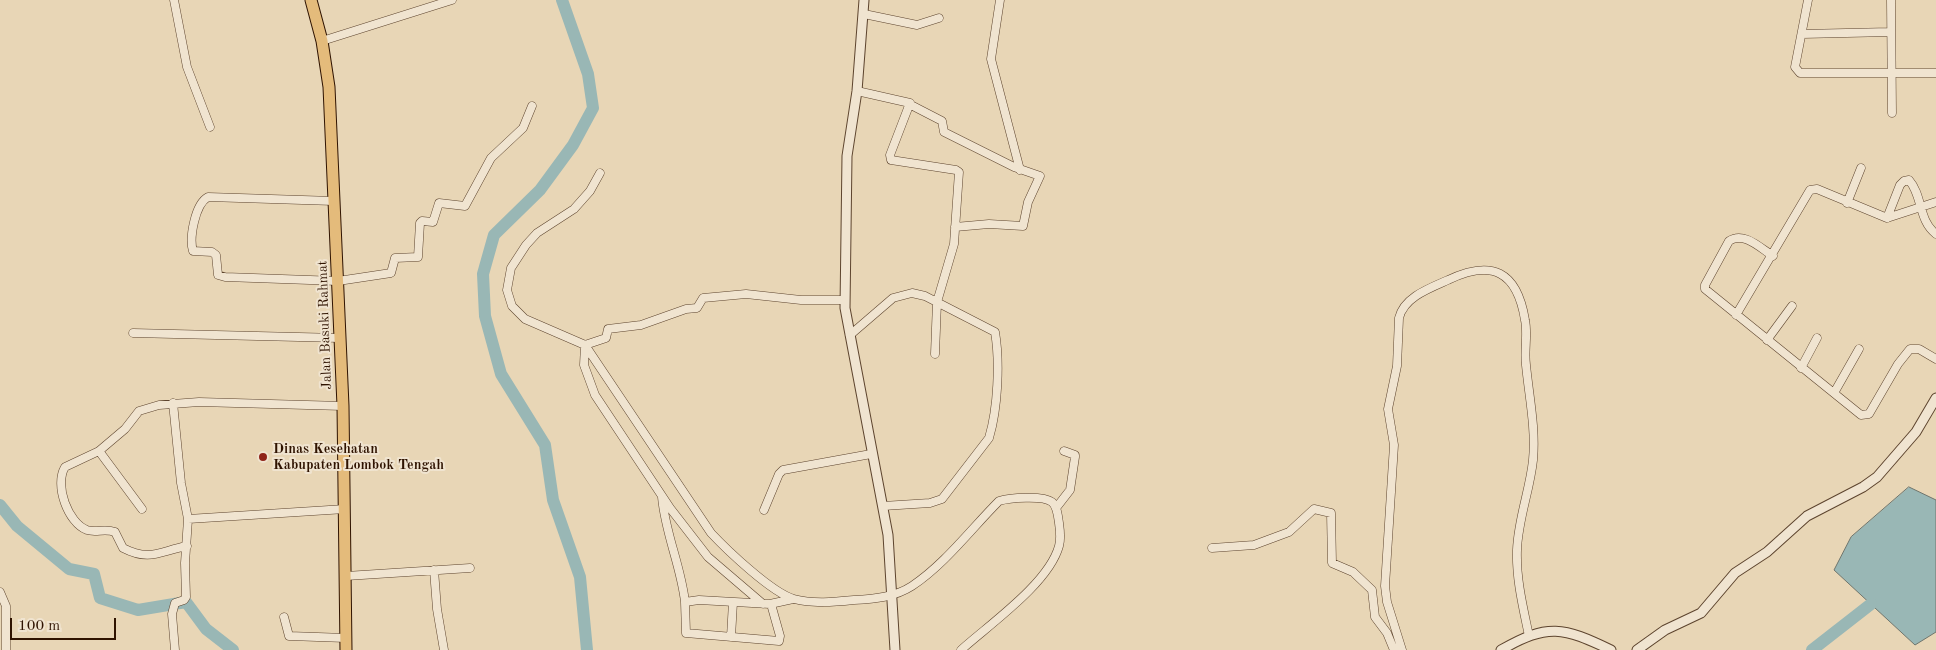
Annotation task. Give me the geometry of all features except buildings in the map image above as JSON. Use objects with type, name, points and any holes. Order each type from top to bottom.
[{"type":"main road","name":"Jalan Basuki Rahmat","points":[[311,0],[322,41],[329,88],[343,406],[346,650]]},
{"type":"street","points":[[174,0],[187,67],[210,126]]},
{"type":"street","points":[[322,41],[452,0]]},
{"type":"street","points":[[864,0],[857,91],[846,171],[846,300],[850,335],[871,454],[884,506],[895,650]]},
{"type":"street","points":[[1000,0],[991,60],[1020,170]]},
{"type":"street","points":[[1808,0],[1795,67],[1800,73],[1893,75],[1936,73]]},
{"type":"street","points":[[1891,0],[1892,113]]},
{"type":"street","points":[[864,14],[917,25],[939,18]]},
{"type":"street","points":[[1802,34],[1890,32]]},
{"type":"street","points":[[857,91],[908,101],[911,105],[942,121],[944,132],[1020,170],[1040,176],[1028,202],[1023,226],[989,224],[955,227]]},
{"type":"street","points":[[911,105],[890,158],[895,162],[958,171],[952,252],[936,302],[935,354]]},
{"type":"street","points":[[334,201],[208,197],[203,200],[192,227],[193,252],[206,251],[216,255],[216,271],[221,277],[338,281],[390,274],[395,258],[417,257],[420,222],[432,223],[440,203],[465,206],[491,158],[523,128],[532,106]]},
{"type":"street","points":[[1847,203],[1861,168]]},
{"type":"street","points":[[600,173],[590,190],[574,209],[538,233],[526,244],[512,268],[507,290],[512,306],[525,319],[585,345],[711,533],[734,556],[770,585],[793,599]]},
{"type":"street","points":[[1887,218],[1900,185],[1907,180],[1911,182],[1922,208],[1926,225],[1936,234]]},
{"type":"street","points":[[1736,315],[1773,256],[1810,190],[1817,188],[1847,203],[1887,218],[1936,202]]},
{"type":"street","points":[[1773,256],[1745,238],[1738,237],[1729,241],[1704,286],[1709,294],[1861,415],[1867,416],[1877,403],[1898,364],[1910,349],[1916,348],[1936,359]]},
{"type":"street","points":[[1402,650],[1385,586],[1394,445],[1388,409],[1397,366],[1400,312],[1408,302],[1420,294],[1461,274],[1480,269],[1497,271],[1509,280],[1521,302],[1526,321],[1525,360],[1533,437],[1533,458],[1520,525],[1517,559],[1521,597],[1529,636]]},
{"type":"street","points":[[850,335],[893,298],[912,292],[995,332],[998,349],[993,426],[989,438],[942,499],[930,503],[884,506]]},
{"type":"street","points":[[585,345],[606,338],[608,328],[659,320],[686,309],[697,308],[702,298],[746,294],[801,300],[846,300]]},
{"type":"street","points":[[1768,340],[1792,306]]},
{"type":"street","points":[[133,333],[340,338]]},
{"type":"street","points":[[1801,368],[1817,338]]},
{"type":"street","points":[[585,345],[584,366],[595,395],[662,495],[708,557],[767,604],[780,636],[779,641],[687,634],[681,577],[664,522],[662,495]]},
{"type":"street","points":[[1834,393],[1859,349]]},
{"type":"street","points":[[1637,650],[1665,630],[1701,613],[1735,572],[1767,552],[1807,516],[1863,487],[1877,477],[1916,432],[1936,398]]},
{"type":"street","points":[[187,546],[160,555],[142,555],[123,548],[115,532],[105,530],[91,531],[77,524],[65,502],[62,472],[69,464],[99,451],[128,426],[137,413],[148,408],[172,403],[199,402],[343,406]]},
{"type":"street","points":[[172,403],[181,483],[188,519],[185,563],[186,596],[184,600],[175,603],[172,614],[175,650]]},
{"type":"street","points":[[99,451],[142,510]]},
{"type":"street","points":[[1056,508],[1070,490],[1076,457],[1074,454],[1064,451]]},
{"type":"street","points":[[764,510],[779,474],[783,470],[871,454]]},
{"type":"street","points":[[685,602],[699,600],[767,604],[793,599],[834,602],[892,596],[920,580],[999,501],[1016,498],[1050,500],[1056,508],[1059,544],[1045,572],[1036,583],[961,650]]},
{"type":"street","points":[[1212,548],[1254,545],[1289,532],[1314,509],[1331,513],[1332,563],[1353,572],[1372,590],[1375,617],[1387,633],[1394,650]]},
{"type":"street","points":[[188,519],[345,510]]},
{"type":"street","points":[[346,576],[470,568]]},
{"type":"street","points":[[434,570],[437,608],[444,650]]},
{"type":"street","points":[[0,592],[6,606],[6,650]]},
{"type":"street","points":[[731,637],[733,602]]},
{"type":"street","points":[[284,617],[289,636],[346,638]]},
{"type":"street","points":[[1501,650],[1529,636],[1545,631],[1557,630],[1611,650]]},
{"type":"water","points":[[1909,487],[1936,500],[1936,632],[1915,645],[1834,570],[1851,537]]},
{"type":"waterway","points":[[562,0],[588,74],[593,108],[573,145],[540,190],[494,235],[483,274],[485,316],[501,374],[545,445],[553,500],[580,577],[587,650]]},
{"type":"waterway","points":[[0,505],[17,526],[69,569],[94,574],[100,598],[138,610],[186,602],[206,629],[233,650]]},
{"type":"waterway","points":[[1812,650],[1871,604]]},
{"type":"place","name":"Dinas Kesehatan Kabupaten Lombok Tengah","points":[[263,457]]}]
